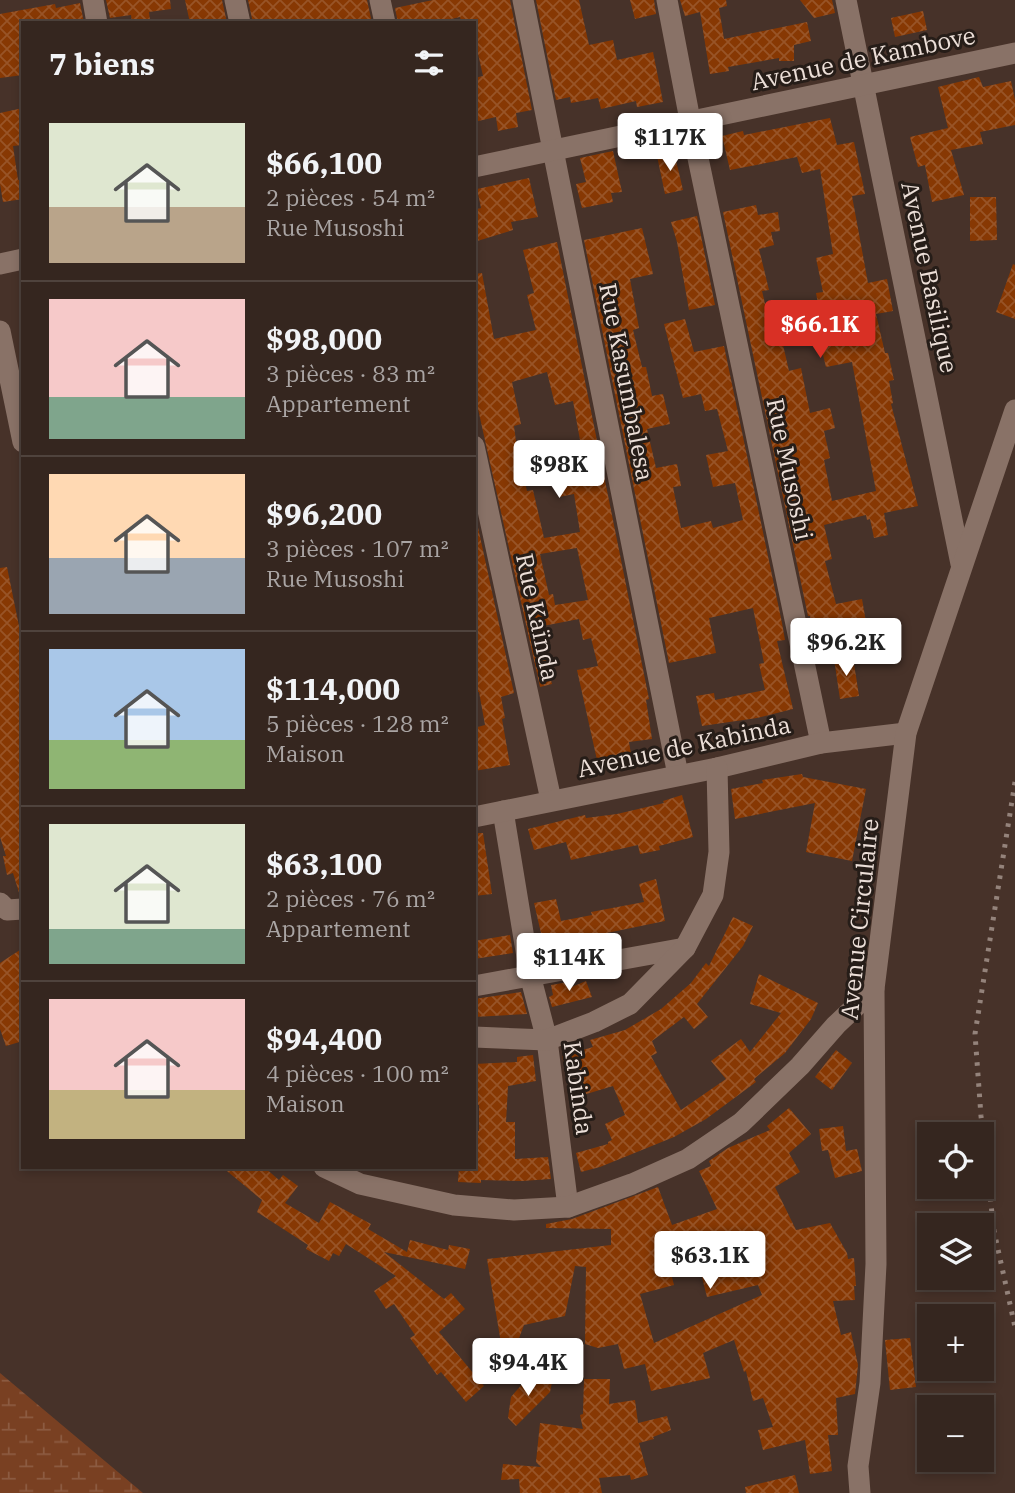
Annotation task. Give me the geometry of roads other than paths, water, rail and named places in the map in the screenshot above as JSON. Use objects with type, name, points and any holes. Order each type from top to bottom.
[{"type":"street","points":[[93,0],[97,21]]},
{"type":"street","points":[[235,0],[240,21]]},
{"type":"street","points":[[380,0],[385,21]]},
{"type":"street","name":"Rue Kasumbalesa","points":[[523,0],[678,775]]},
{"type":"street","name":"Rue Musoshi","points":[[667,0],[821,743]]},
{"type":"street","name":"Avenue Basilique","points":[[846,0],[961,564]]},
{"type":"street","name":"Avenue de Kambove","points":[[476,167],[1015,53]]},
{"type":"street","points":[[0,264],[21,259]]},
{"type":"street","points":[[0,331],[21,432]]},
{"type":"street","name":"Avenue Circulaire","points":[[860,1493],[858,1466],[870,1383],[876,1264],[874,989],[906,733],[1015,410]]},
{"type":"street","name":"Rue Kaïnda","points":[[476,455],[551,800]]},
{"type":"street","name":"Avenue de Kabinda","points":[[476,817],[717,768],[821,743],[906,733]]},
{"type":"street","points":[[476,1037],[547,1040],[594,1022],[630,1004],[685,948],[713,895],[719,852],[717,768]]},
{"type":"street","name":"Kabinda","points":[[503,811],[530,975],[547,1040],[568,1207]]},
{"type":"street","points":[[476,986],[685,948]]},
{"type":"street","points":[[328,1169],[360,1184],[454,1205],[514,1210],[568,1207],[632,1184],[688,1159],[741,1123],[874,989]]},
{"type":"railway","points":[[1015,782],[975,1034],[994,1231],[1015,1327]]}]
